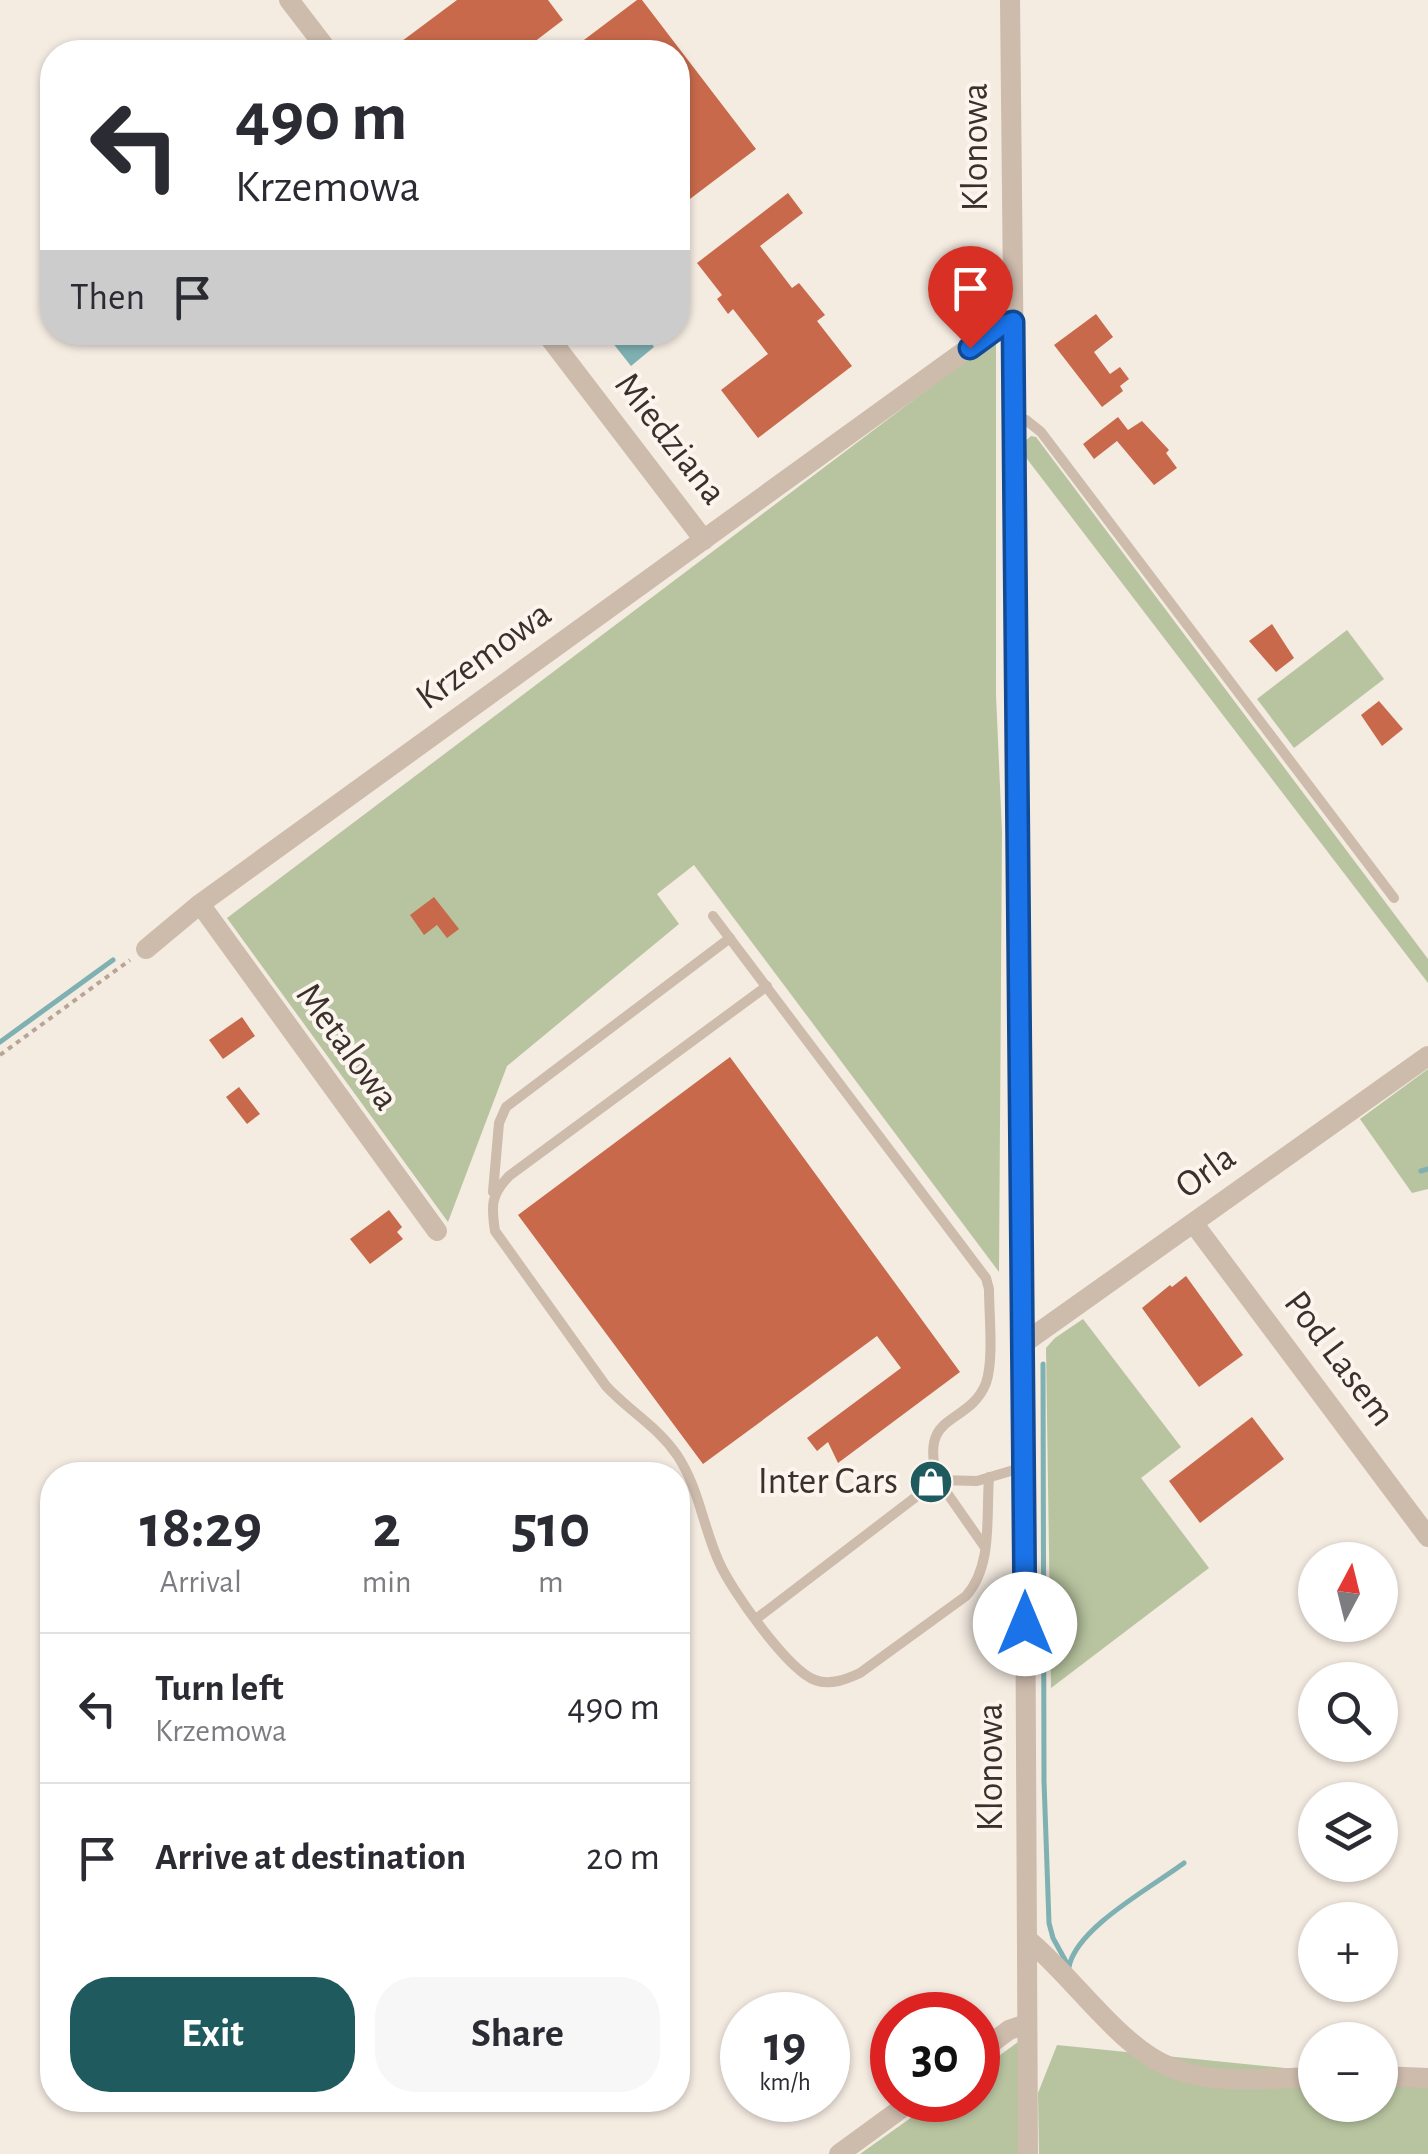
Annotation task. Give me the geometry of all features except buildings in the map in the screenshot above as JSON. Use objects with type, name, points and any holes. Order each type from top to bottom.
[{"type":"street","points":[[288,0],[320,40]]},
{"type":"street","name":"Klonowa","points":[[1010,0],[1028,2154]]},
{"type":"street","name":"Krzemowa","points":[[146,949],[200,904],[1000,326],[1013,322]]},
{"type":"street","name":"Miedziana","points":[[554,345],[704,540]]},
{"type":"street","name":"Metalowa","points":[[200,904],[438,1231]]},
{"type":"street","name":"Orla","points":[[1024,1343],[1428,1056]]},
{"type":"street","name":"Pod Lasem","points":[[1194,1224],[1428,1537]]},
{"type":"street","points":[[1026,1939],[1126,2035],[1167,2066],[1226,2079],[1298,2077]]},
{"type":"street","points":[[1000,2037],[1026,2024]]},
{"type":"street","points":[[1398,2077],[1428,2078]]},
{"type":"street","points":[[839,2154],[883,2122]]},
{"type":"lane","points":[[1013,420],[1026,420],[1041,432],[1394,898]]},
{"type":"lane","points":[[713,916],[986,1278],[987,1381],[974,1400],[939,1430],[933,1456],[938,1480],[984,1546]]},
{"type":"lane","points":[[680,1462],[652,1424],[622,1404],[606,1386],[495,1231],[491,1207],[499,1123],[506,1107],[730,938]]},
{"type":"lane","points":[[494,1192],[510,1176],[767,986]]},
{"type":"lane","points":[[756,1620],[938,1480],[977,1481],[1024,1467]]},
{"type":"lane","points":[[690,1483],[702,1507],[720,1566],[756,1620],[796,1668],[818,1682],[842,1681],[860,1673],[966,1596],[979,1582],[984,1566],[989,1478]]},
{"type":"path","points":[[0,1055],[146,949]]},
{"type":"green space","points":[[996,341],[996,695],[1002,832],[999,1272],[694,865],[657,894],[679,924],[507,1066],[448,1222],[227,918]]},
{"type":"green space","points":[[1031,436],[1036,437],[1428,959],[1428,983],[1024,455],[1023,443]]},
{"type":"green space","points":[[1347,630],[1384,679],[1294,748],[1257,699]]},
{"type":"green space","points":[[1428,1069],[1428,1189],[1412,1193],[1360,1119]]},
{"type":"green space","points":[[1083,1319],[1181,1447],[1141,1478],[1209,1568],[1051,1688],[1046,1348]]},
{"type":"green space","points":[[1018,2042],[1018,2154],[860,2154],[905,2122],[1000,2122],[1000,2055]]},
{"type":"green space","points":[[1057,2045],[1298,2069],[1298,2122],[1398,2122],[1398,2079],[1428,2082],[1428,2154],[1039,2154],[1038,2093]]},
{"type":"water","points":[[614,345],[653,345],[654,347],[631,366]]},
{"type":"waterway","points":[[0,1042],[113,960]]},
{"type":"waterway","points":[[1421,1171],[1428,1169]]},
{"type":"waterway","points":[[1043,1364],[1044,1781],[1049,1923],[1069,1967],[1075,1952],[1100,1923],[1184,1863]]},
{"type":"place","name":"Inter Cars","points":[[931,1482]]},
{"type":"route","points":[[970,348],[1000,326],[1013,322],[1025,1624]]}]
